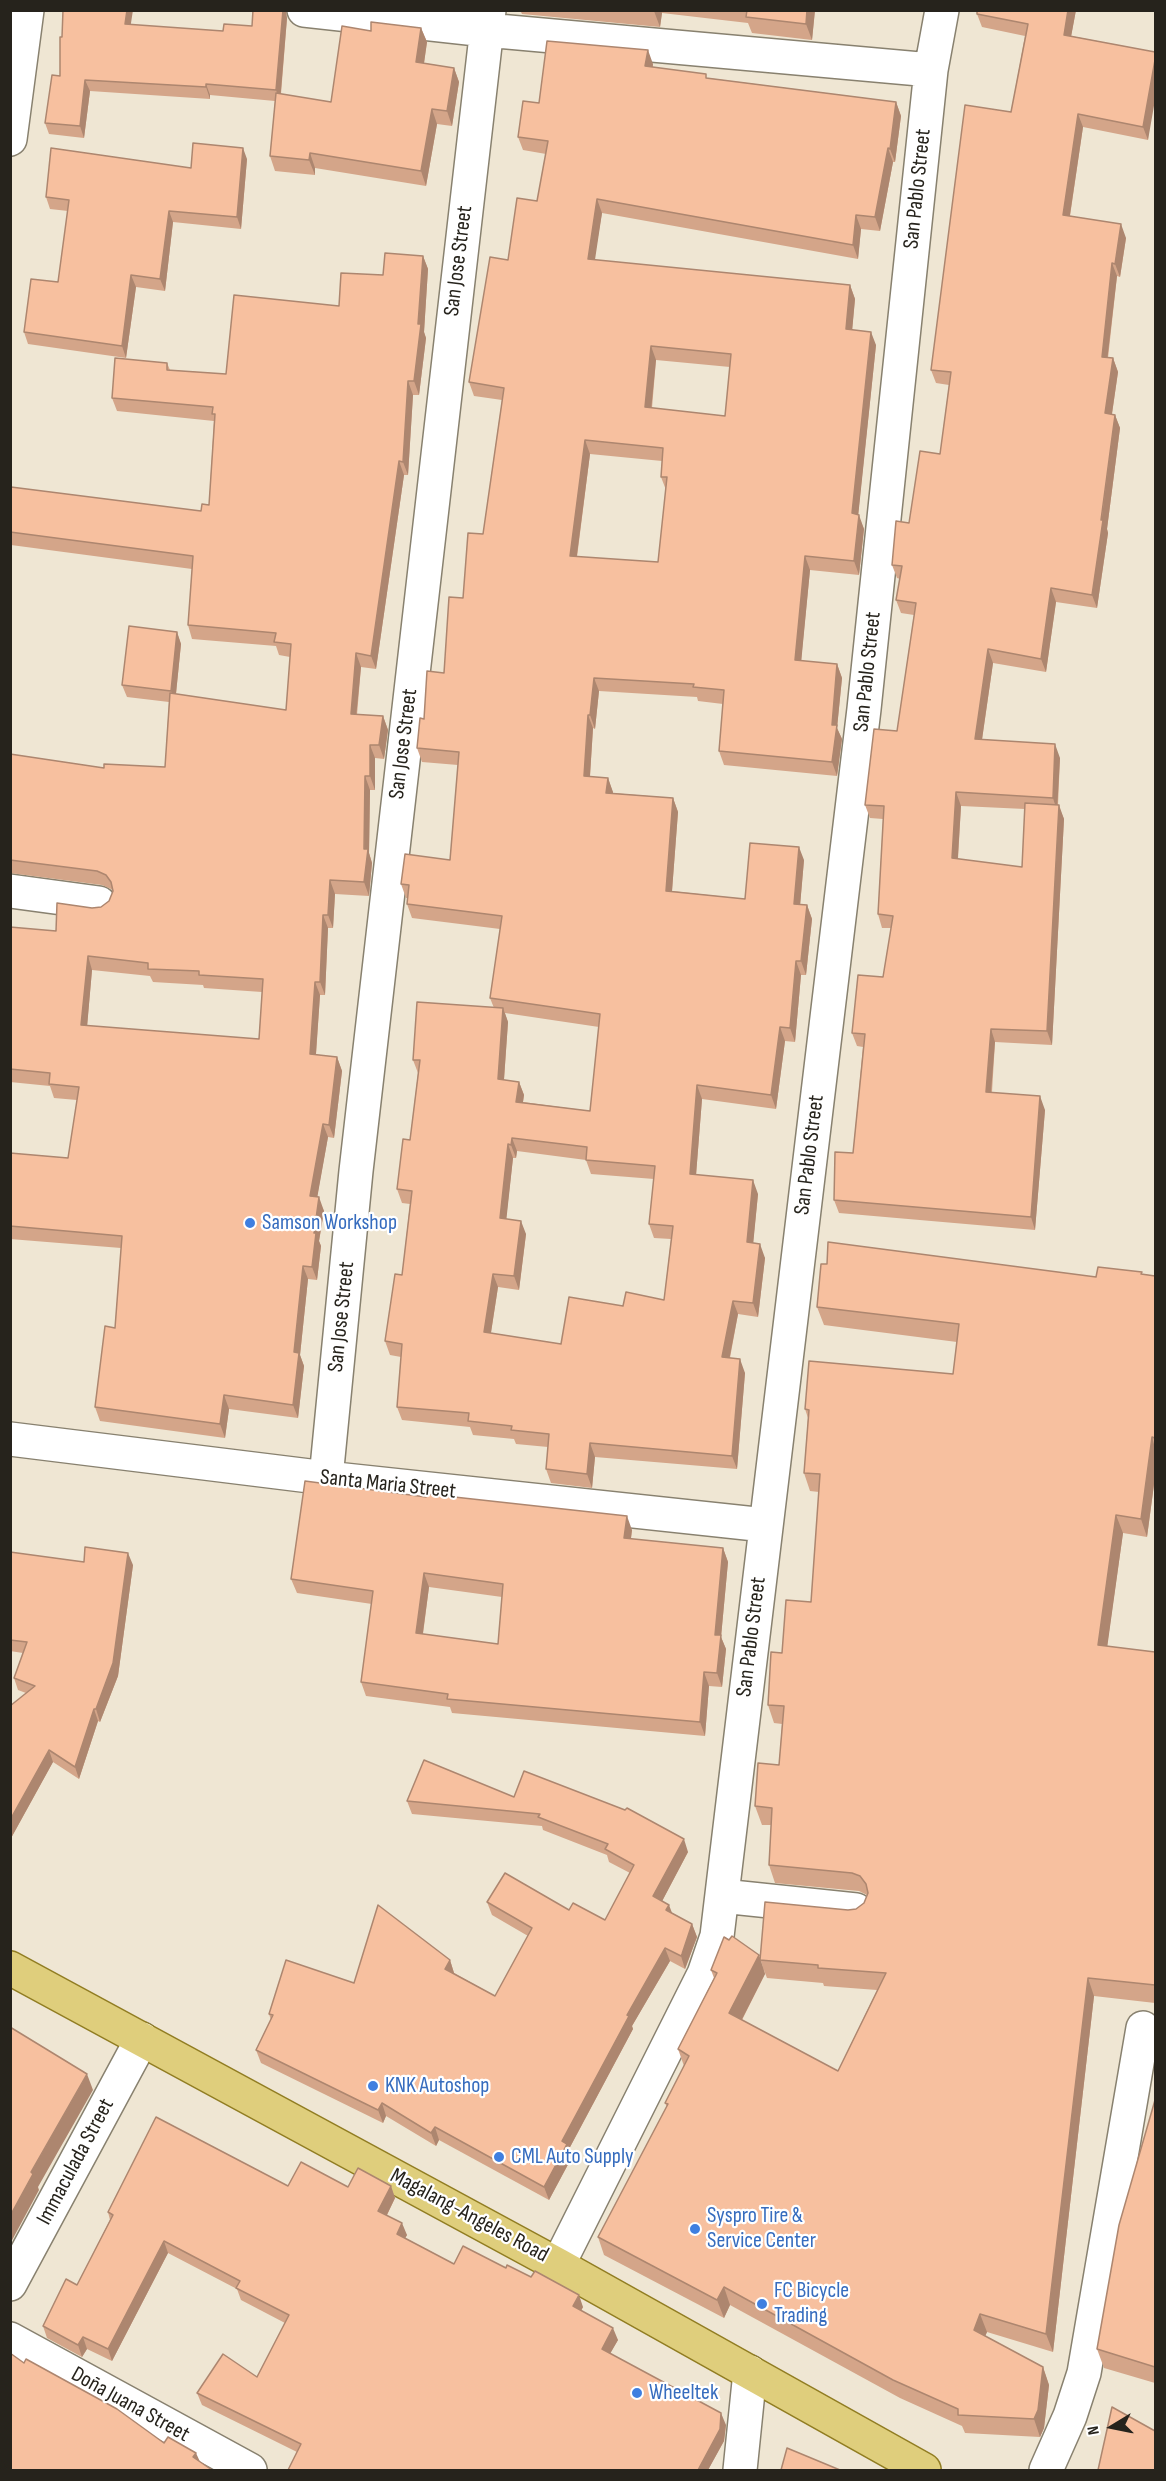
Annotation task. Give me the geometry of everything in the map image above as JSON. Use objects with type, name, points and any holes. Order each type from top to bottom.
[{"type":"main road","name":"Magalang-Angeles Road","points":[[10,1968],[558,2265],[924,2470]]},
{"type":"street","points":[[10,139],[27,10]]},
{"type":"street","points":[[304,10],[488,20],[931,70]]},
{"type":"street","name":"San Pablo Street","points":[[558,2265],[704,1974],[717,1936],[864,709],[931,70],[942,10]]},
{"type":"street","name":"San Jose Street","points":[[326,1478],[356,1171],[488,20]]},
{"type":"street","points":[[10,891],[99,903]]},
{"type":"street","name":"Santa Maria Street","points":[[10,1439],[326,1478],[765,1525]]},
{"type":"street","points":[[722,1896],[856,1910]]},
{"type":"street","points":[[1046,2470],[1070,2416],[1084,2373],[1143,2028]]},
{"type":"street","name":"Immaculada Street","points":[[10,2284],[142,2039]]},
{"type":"street","name":"Doña Juana Street","points":[[10,2339],[250,2470]]},
{"type":"street","points":[[740,2470],[750,2372]]},
{"type":"building","points":[[63,10],[127,10],[125,24],[223,31],[224,24],[252,26],[253,10],[283,10],[276,90],[206,84],[206,87],[85,80],[80,126],[45,123],[52,75],[60,76]]},
{"type":"building","points":[[747,10],[807,10],[806,24],[746,17]]},
{"type":"building","points":[[977,10],[1068,10],[1064,35],[1155,52],[1143,127],[1078,114],[1063,215],[1121,224],[1115,264],[1112,263],[1102,357],[1113,358],[1105,413],[1115,415],[1092,595],[1051,588],[1041,659],[988,649],[975,739],[1055,744],[1053,798],[956,792],[952,858],[1022,867],[1025,803],[1059,805],[1047,1031],[991,1029],[986,1092],[1040,1096],[1031,1217],[834,1200],[835,1152],[853,1153],[865,1034],[852,1033],[858,975],[883,977],[893,916],[878,914],[884,806],[865,805],[874,729],[897,731],[916,603],[896,600],[902,566],[892,565],[896,521],[909,523],[920,451],[940,454],[951,372],[931,370],[965,105],[1011,112],[1028,24],[977,14]]},
{"type":"building","points":[[371,22],[421,28],[416,62],[454,68],[447,111],[432,109],[421,171],[310,153],[309,160],[270,156],[276,93],[331,102],[342,26],[371,31]]},
{"type":"building","points":[[547,41],[648,50],[645,66],[706,74],[706,78],[896,102],[890,149],[888,148],[875,217],[856,215],[853,245],[597,199],[588,259],[850,285],[846,329],[871,332],[852,513],[859,515],[854,561],[805,556],[795,660],[837,664],[832,725],[837,725],[832,762],[719,751],[724,690],[693,687],[694,684],[594,678],[590,715],[588,715],[584,776],[608,778],[606,793],[673,798],[666,891],[745,899],[750,843],[799,847],[794,904],[807,905],[801,961],[796,961],[790,1028],[780,1027],[771,1095],[697,1085],[690,1174],[753,1180],[747,1242],[760,1244],[753,1303],[733,1301],[722,1357],[740,1359],[732,1456],[590,1443],[587,1474],[546,1469],[549,1434],[511,1430],[512,1426],[468,1421],[469,1413],[397,1407],[402,1344],[385,1341],[395,1274],[402,1275],[412,1191],[397,1189],[403,1139],[410,1140],[420,1060],[413,1060],[417,1002],[503,1008],[498,1079],[519,1082],[516,1102],[590,1111],[600,1014],[490,998],[502,916],[407,904],[409,885],[401,884],[405,854],[450,860],[459,752],[417,748],[420,718],[424,719],[427,671],[444,673],[449,597],[463,598],[468,533],[483,534],[504,388],[469,382],[490,257],[508,260],[517,198],[537,201],[548,141],[518,137],[523,101],[539,103]],"holes":[[[651,346],[731,354],[725,416],[645,407]],[[585,440],[663,448],[661,477],[667,477],[658,562],[570,556]],[[512,1138],[587,1147],[586,1160],[655,1166],[649,1224],[673,1226],[664,1300],[626,1292],[623,1306],[569,1297],[561,1344],[484,1332],[493,1274],[514,1276],[521,1221],[500,1218],[508,1144],[511,1145]]]},
{"type":"building","points":[[193,143],[243,148],[237,217],[169,211],[160,279],[131,275],[122,346],[24,332],[31,279],[58,282],[69,200],[46,197],[51,148],[191,168]]},
{"type":"building","points":[[385,253],[423,256],[418,324],[421,324],[414,381],[408,381],[403,462],[399,461],[371,656],[356,653],[351,714],[383,716],[379,745],[370,745],[370,776],[365,776],[364,849],[368,849],[364,882],[330,880],[328,915],[323,915],[320,982],[315,982],[310,1054],[337,1057],[329,1125],[323,1124],[310,1196],[319,1197],[312,1267],[303,1266],[294,1352],[299,1353],[293,1405],[224,1395],[220,1424],[95,1407],[105,1326],[115,1328],[122,1236],[10,1226],[10,1153],[68,1158],[79,1087],[49,1084],[50,1073],[10,1069],[10,927],[56,931],[57,903],[92,908],[101,907],[109,901],[113,891],[106,875],[97,871],[10,860],[10,754],[104,768],[104,764],[165,767],[170,693],[286,710],[291,644],[274,642],[276,633],[188,625],[193,556],[10,532],[11,487],[201,511],[202,504],[209,505],[215,414],[212,414],[213,407],[112,398],[115,358],[167,363],[167,370],[226,374],[234,295],[339,306],[341,273],[383,275]],"holes":[[[88,956],[148,963],[148,969],[199,971],[199,975],[263,979],[259,1039],[81,1025]]]},
{"type":"building","points":[[129,626],[177,632],[171,691],[122,685]]},
{"type":"building","points":[[828,1242],[1096,1277],[1098,1267],[1142,1272],[1141,1274],[1155,1276],[1155,1438],[1152,1437],[1141,1519],[1116,1515],[1098,1645],[1155,1652],[1155,1985],[1088,1978],[1046,2334],[980,2314],[974,2330],[1043,2367],[1038,2410],[1034,2419],[958,2415],[958,2409],[893,2380],[724,2287],[717,2300],[598,2237],[668,2104],[665,2103],[689,2056],[678,2049],[717,1973],[711,1970],[724,1937],[729,1940],[732,1936],[759,1955],[729,2013],[838,2071],[886,1973],[818,1968],[818,1965],[760,1960],[765,1902],[848,1910],[856,1909],[864,1903],[868,1893],[866,1884],[860,1876],[852,1873],[769,1865],[772,1808],[755,1806],[758,1763],[779,1765],[784,1706],[768,1705],[771,1652],[782,1653],[786,1600],[811,1602],[820,1474],[804,1473],[809,1410],[805,1409],[809,1361],[953,1374],[959,1324],[817,1307],[821,1264],[827,1264]]},
{"type":"building","points":[[305,1481],[426,1497],[427,1494],[627,1516],[624,1538],[723,1548],[715,1635],[721,1635],[717,1673],[704,1672],[700,1722],[447,1699],[448,1694],[361,1682],[373,1591],[291,1579]],"holes":[[[424,1573],[503,1584],[498,1644],[416,1633]]]},
{"type":"building","points":[[85,1547],[128,1553],[113,1663],[96,1709],[94,1709],[75,1767],[49,1750],[10,1820],[10,1706],[35,1686],[14,1678],[27,1642],[10,1640],[10,1552],[84,1562]]},
{"type":"building","points":[[424,1760],[514,1797],[524,1771],[625,1810],[627,1808],[684,1839],[653,1896],[669,1905],[666,1910],[692,1924],[682,1954],[681,1956],[665,1948],[627,2015],[629,2016],[562,2141],[567,2144],[544,2187],[435,2127],[431,2133],[382,2103],[378,2110],[256,2050],[273,2015],[269,2014],[286,1960],[354,1983],[378,1905],[450,1960],[445,1969],[495,1996],[532,1928],[487,1902],[505,1873],[569,1910],[573,1903],[605,1920],[634,1865],[605,1849],[608,1844],[538,1817],[540,1814],[407,1801]]},
{"type":"building","points":[[10,2027],[87,2074],[31,2172],[33,2174],[10,2216]]},
{"type":"building","points":[[1155,2100],[1155,2367],[1097,2349],[1119,2225]]},
{"type":"building","points":[[156,2117],[288,2186],[301,2162],[348,2187],[358,2168],[391,2186],[378,2211],[402,2223],[397,2234],[454,2264],[463,2246],[506,2268],[507,2265],[531,2277],[535,2271],[579,2295],[573,2306],[613,2328],[602,2349],[721,2413],[720,2429],[698,2470],[288,2470],[301,2444],[197,2393],[223,2354],[257,2377],[289,2315],[236,2288],[240,2281],[164,2241],[108,2349],[83,2337],[78,2345],[43,2326],[66,2279],[77,2285],[113,2215],[108,2212]]},
{"type":"building","points":[[10,2353],[24,2363],[26,2359],[117,2409],[164,2443],[168,2437],[196,2453],[193,2457],[212,2470],[10,2470]]},
{"type":"building","points":[[1112,2407],[1155,2431],[1155,2470],[1098,2470]]},
{"type":"building","points":[[787,2448],[840,2470],[781,2470]]},
{"type":"place","name":"Samson Workshop","points":[[250,1223]]},
{"type":"place","name":"KNK Autoshop","points":[[373,2086]]},
{"type":"place","name":"CML Auto Supply","points":[[499,2157]]},
{"type":"place","name":"Syspro Tire & Service Center","points":[[695,2229]]},
{"type":"place","name":"FC Bicycle Trading","points":[[762,2304]]},
{"type":"place","name":"Wheeltek","points":[[637,2393]]}]
